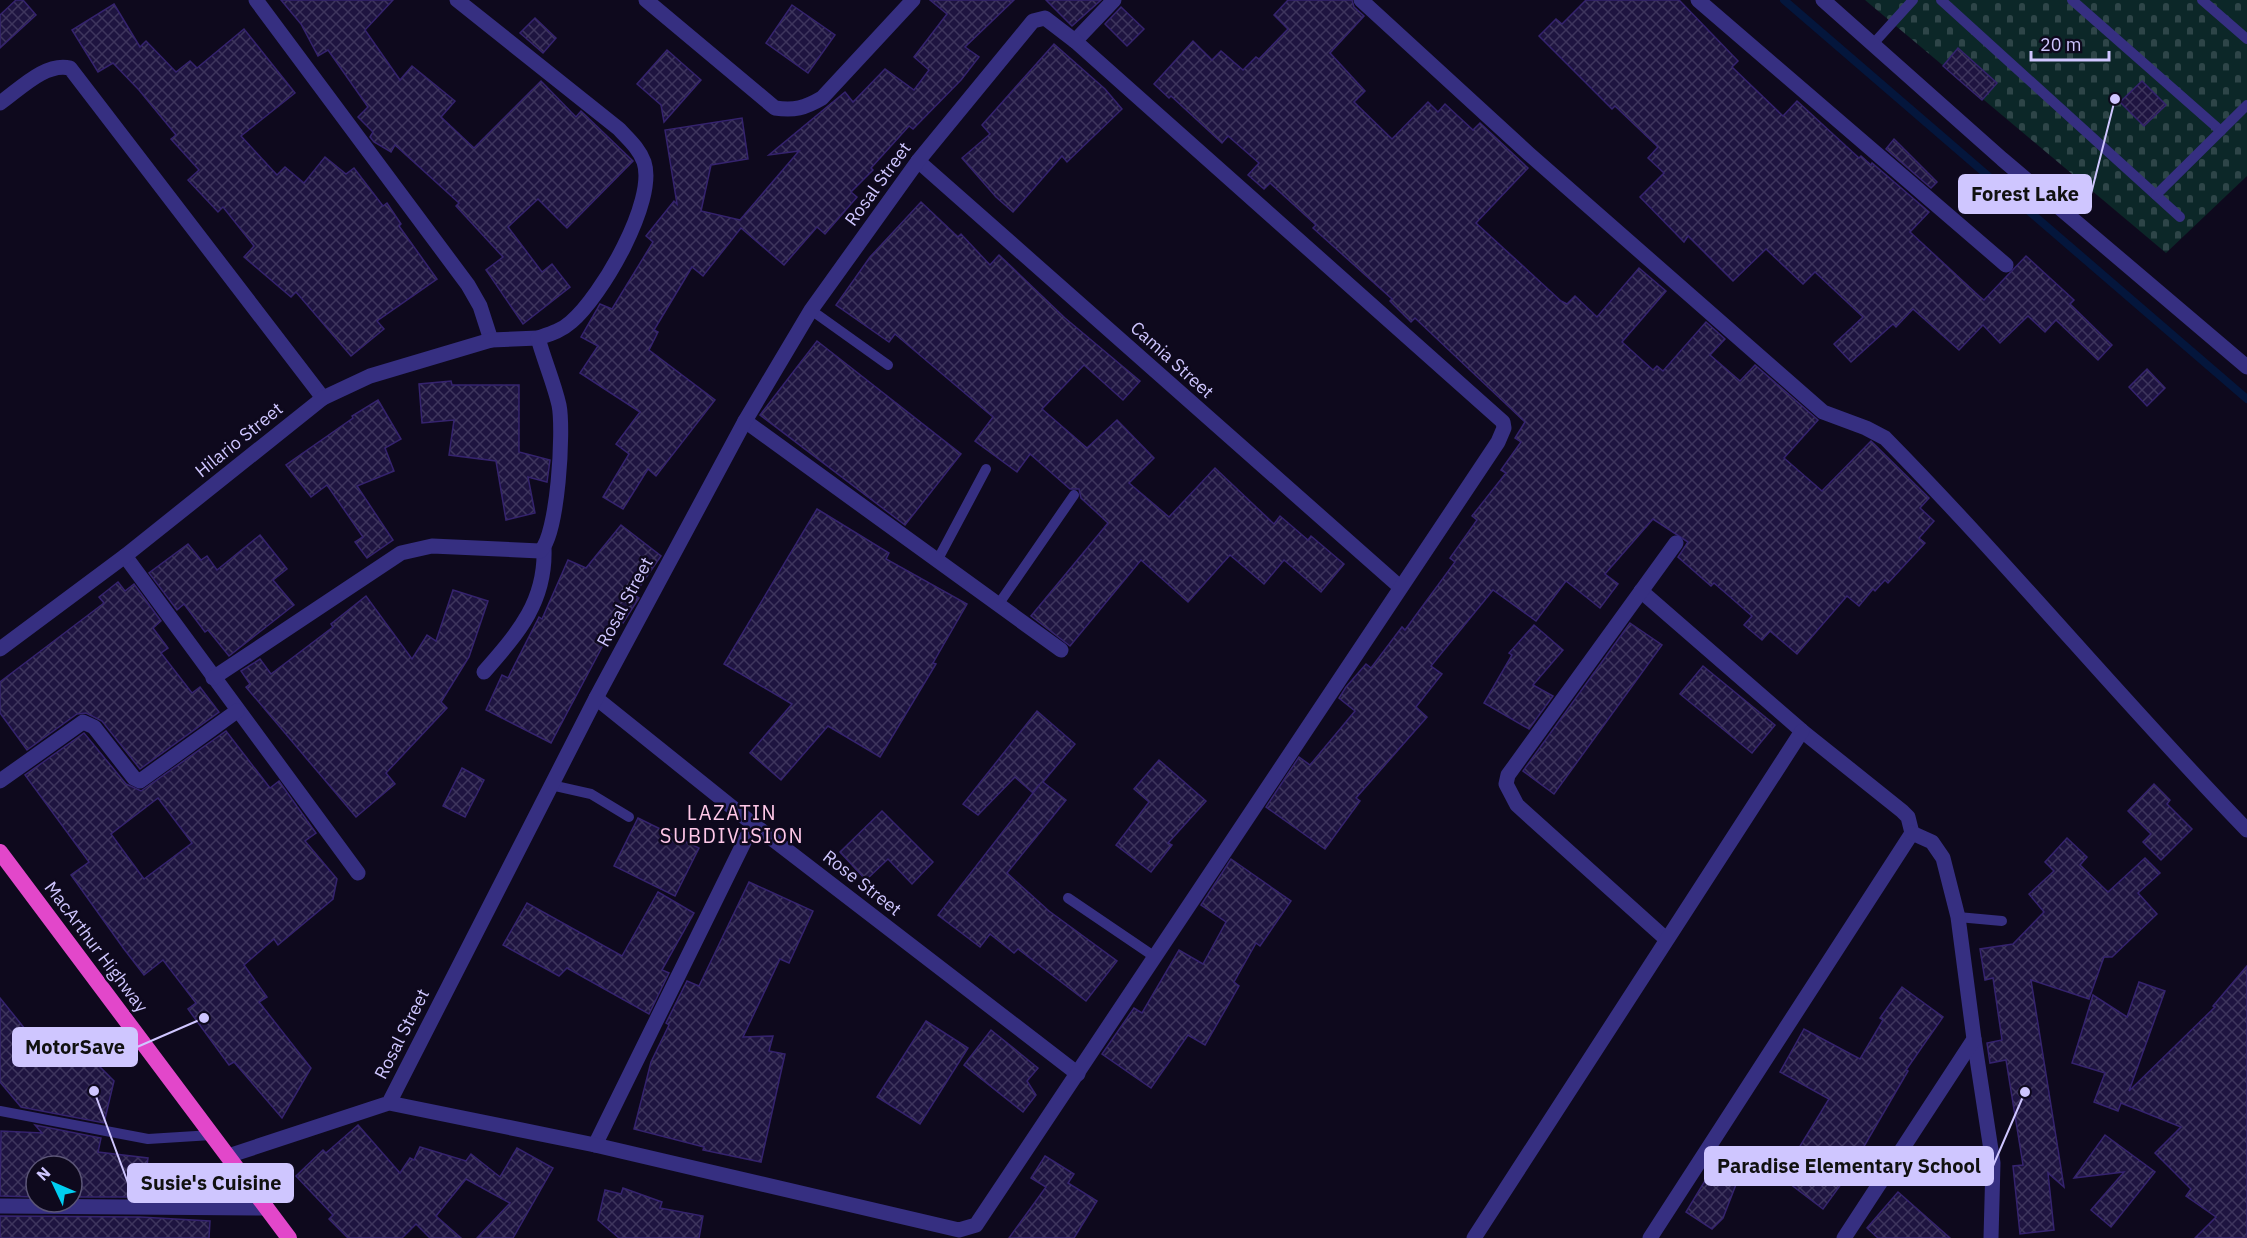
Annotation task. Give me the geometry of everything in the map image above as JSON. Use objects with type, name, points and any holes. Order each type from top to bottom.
[{"type":"highway","name":"MacArthur Highway","points":[[0,852],[289,1238]]},
{"type":"street","points":[[256,0],[468,285],[480,306],[491,340]]},
{"type":"street","points":[[457,0],[619,129],[634,145],[645,164],[643,196],[633,229],[607,277],[570,323],[559,331],[538,338],[559,405],[562,427],[558,485],[544,548],[545,570],[542,587],[520,630],[484,672]]},
{"type":"street","points":[[646,0],[775,108],[789,110],[804,108],[822,98],[913,0]]},
{"type":"street","points":[[389,1103],[595,1145],[972,1233],[1498,442],[1504,428],[1503,422],[1075,41],[1114,0]]},
{"type":"street","points":[[1361,0],[1546,170],[1823,412],[1866,428],[1885,438],[2027,590],[2169,749],[2247,830]]},
{"type":"street","points":[[1698,0],[2006,265]]},
{"type":"street","points":[[1823,0],[2011,166],[2247,367]]},
{"type":"street","name":"Rosal Street","points":[[228,1156],[389,1103],[596,698],[744,421],[811,309],[918,161],[1030,24],[1045,18],[1075,41]]},
{"type":"street","points":[[0,103],[40,74],[62,66],[70,68],[323,398]]},
{"type":"street","name":"Camia Street","points":[[918,161],[1400,587]]},
{"type":"street","name":"Hilario Street","points":[[0,649],[125,556],[323,398],[370,376],[491,340],[538,338]]},
{"type":"street","points":[[744,421],[1061,650]]},
{"type":"street","points":[[1666,939],[1517,805],[1506,784],[1508,775],[1676,543]]},
{"type":"street","points":[[213,678],[401,553],[432,546],[540,551],[544,548]]},
{"type":"street","points":[[125,556],[358,873]]},
{"type":"street","points":[[1641,591],[1802,731],[1902,811],[1908,817],[1912,833],[1650,1238]]},
{"type":"street","name":"Rose Street","points":[[596,698],[753,824],[1078,1074]]},
{"type":"street","points":[[0,781],[83,722],[94,727],[134,777],[140,781],[237,711]]},
{"type":"street","points":[[1474,1238],[1802,731]]},
{"type":"street","points":[[595,1145],[753,824]]},
{"type":"street","points":[[1912,833],[1932,842],[1938,849],[1958,917],[1993,1163],[1991,1238]]},
{"type":"street","points":[[1844,1238],[1974,1039]]},
{"type":"street","points":[[0,1206],[267,1208]]},
{"type":"lane","points":[[1873,44],[1913,0]]},
{"type":"lane","points":[[1941,0],[2180,217]]},
{"type":"lane","points":[[2072,0],[2221,131]]},
{"type":"lane","points":[[2202,0],[2247,39]]},
{"type":"lane","points":[[2156,195],[2247,105]]},
{"type":"lane","points":[[811,309],[888,365]]},
{"type":"lane","points":[[937,561],[986,469]]},
{"type":"lane","points":[[998,605],[1074,495]]},
{"type":"lane","points":[[551,785],[591,794],[629,817]]},
{"type":"lane","points":[[1068,898],[1155,957]]},
{"type":"lane","points":[[1958,917],[2002,921]]},
{"type":"lane","points":[[0,1111],[148,1139],[212,1135]]},
{"type":"green space","points":[[1865,0],[2247,0],[2247,176],[2166,253]]},
{"type":"building","points":[[16,0],[23,0],[36,15],[0,48],[0,15]]},
{"type":"building","points":[[281,0],[393,0],[365,30],[400,80],[412,66],[455,101],[441,117],[474,148],[541,81],[576,117],[581,111],[633,161],[567,228],[538,199],[508,227],[542,272],[552,264],[570,287],[523,324],[486,270],[503,257],[456,206],[459,203],[395,145],[391,152],[374,142],[370,137],[373,132],[358,117],[368,107],[328,50],[318,56],[301,24]]},
{"type":"building","points":[[930,0],[1014,0],[965,47],[979,57],[961,80],[913,129],[909,126],[871,168],[873,170],[851,192],[857,197],[825,234],[817,227],[784,265],[741,228],[703,276],[692,267],[654,330],[658,332],[649,350],[715,400],[656,476],[648,469],[623,509],[603,497],[629,454],[616,444],[640,412],[580,373],[598,346],[581,337],[600,304],[612,309],[653,242],[646,236],[674,201],[677,204],[665,130],[742,118],[748,159],[711,165],[701,211],[740,220],[799,151],[769,155],[845,92],[853,102],[885,69],[914,90],[929,70],[914,57],[947,14]]},
{"type":"building","points":[[1046,0],[1101,0],[1072,26]]},
{"type":"building","points":[[1288,0],[1352,0],[1354,7],[1364,16],[1330,53],[1365,91],[1354,102],[1392,139],[1428,102],[1438,112],[1445,104],[1473,130],[1480,123],[1528,168],[1476,223],[1561,301],[1567,304],[1575,296],[1597,317],[1639,268],[1666,291],[1622,342],[1653,370],[1657,366],[1663,371],[1706,322],[1725,339],[1710,355],[1740,381],[1755,365],[1818,420],[1784,458],[1822,491],[1871,441],[1929,498],[1920,508],[1934,521],[1919,538],[1925,543],[1888,583],[1885,580],[1875,591],[1873,589],[1859,606],[1847,596],[1797,654],[1770,631],[1762,640],[1744,625],[1752,616],[1714,583],[1711,586],[1678,557],[1688,542],[1653,519],[1605,574],[1618,584],[1600,608],[1566,581],[1536,621],[1493,590],[1431,666],[1442,674],[1416,707],[1427,717],[1356,798],[1360,801],[1325,849],[1266,807],[1299,757],[1310,765],[1355,711],[1339,698],[1366,664],[1371,668],[1402,627],[1405,630],[1455,562],[1450,558],[1477,520],[1472,516],[1506,473],[1501,470],[1521,442],[1515,438],[1525,422],[1415,318],[1411,322],[1390,301],[1392,299],[1313,228],[1316,225],[1270,183],[1264,189],[1248,175],[1259,163],[1228,136],[1222,143],[1171,96],[1169,98],[1154,84],[1193,41],[1212,60],[1221,51],[1243,70],[1256,57],[1259,59],[1288,29],[1274,15]]},
{"type":"building","points":[[1586,0],[1679,0],[1738,61],[1732,67],[1783,116],[1797,101],[1859,158],[1861,156],[1871,165],[1872,163],[1929,212],[1910,232],[1984,300],[2026,256],[2074,300],[2070,304],[2112,345],[2098,360],[2056,320],[2045,332],[2028,316],[2000,343],[1983,325],[1959,350],[1913,309],[1896,327],[1893,324],[1851,362],[1834,344],[1863,317],[1815,272],[1803,284],[1766,249],[1733,281],[1688,236],[1684,242],[1640,197],[1664,173],[1648,158],[1658,147],[1615,106],[1612,109],[1539,36],[1556,19],[1562,24]]},
{"type":"building","points":[[114,4],[140,47],[146,41],[176,72],[190,61],[197,68],[244,29],[295,93],[241,136],[277,175],[285,167],[304,183],[325,157],[346,174],[354,168],[383,206],[387,203],[401,224],[399,226],[437,279],[377,321],[384,329],[351,356],[296,292],[291,297],[244,257],[254,246],[223,207],[218,212],[188,180],[199,170],[171,139],[176,135],[139,90],[113,63],[98,72],[72,30]]},
{"type":"building","points":[[792,5],[835,35],[808,73],[766,43]]},
{"type":"building","points":[[1121,7],[1144,29],[1127,46],[1105,24]]},
{"type":"building","points":[[535,18],[556,38],[543,53],[520,33]]},
{"type":"building","points":[[1054,44],[1105,89],[1122,109],[1067,162],[1062,156],[1013,212],[996,197],[962,158],[990,134],[982,125]]},
{"type":"building","points":[[1958,48],[1997,83],[1982,100],[1943,66]]},
{"type":"building","points":[[667,50],[701,80],[664,122],[661,105],[637,84]]},
{"type":"building","points":[[2142,81],[2166,105],[2144,126],[2120,102]]},
{"type":"building","points":[[1894,139],[1937,182],[1931,188],[1886,149]]},
{"type":"building","points":[[921,202],[958,237],[961,234],[990,265],[999,255],[1065,318],[1140,381],[1123,400],[1084,365],[1042,409],[1087,448],[1117,420],[1154,458],[1129,483],[1169,517],[1215,468],[1274,524],[1280,516],[1308,540],[1311,536],[1344,564],[1321,592],[1284,560],[1264,584],[1230,555],[1188,602],[1141,560],[1070,646],[1031,616],[1108,523],[1081,498],[1079,489],[1070,489],[1030,454],[1017,472],[975,441],[993,417],[895,334],[889,342],[836,305],[870,257]]},
{"type":"building","points":[[817,341],[961,454],[905,525],[760,415]]},
{"type":"building","points":[[2147,369],[2165,388],[2147,406],[2129,387]]},
{"type":"building","points":[[451,381],[452,385],[519,385],[519,452],[550,460],[547,482],[528,477],[535,513],[506,520],[496,461],[449,455],[454,420],[422,423],[419,384]]},
{"type":"building","points":[[378,400],[401,439],[385,448],[394,471],[357,486],[393,540],[367,558],[355,542],[363,537],[327,485],[311,497],[286,465],[353,418],[352,416]]},
{"type":"building","points":[[817,509],[889,553],[886,559],[967,604],[933,663],[936,664],[880,757],[828,726],[781,780],[750,753],[792,704],[724,664]]},
{"type":"building","points":[[621,525],[661,556],[634,595],[639,598],[623,623],[617,619],[551,743],[486,710],[502,675],[508,678],[539,617],[542,619],[568,560],[586,568]]},
{"type":"building","points":[[260,535],[287,569],[273,580],[294,605],[229,656],[208,630],[205,632],[184,604],[177,610],[149,573],[188,544],[201,560],[207,556],[217,570]]},
{"type":"building","points":[[118,582],[125,591],[134,584],[161,621],[153,628],[168,648],[161,653],[192,693],[200,687],[219,712],[140,769],[102,721],[86,713],[77,714],[27,750],[0,713],[0,682],[104,603],[99,597]]},
{"type":"building","points":[[453,590],[488,601],[469,657],[441,702],[447,708],[386,773],[395,784],[356,817],[246,687],[250,684],[241,671],[260,659],[271,674],[333,627],[331,624],[366,596],[412,659],[427,635],[436,641]]},
{"type":"building","points":[[1630,623],[1662,645],[1554,794],[1523,771]]},
{"type":"building","points":[[1534,625],[1563,650],[1533,685],[1553,696],[1529,729],[1484,703],[1512,655],[1509,653]]},
{"type":"building","points":[[1703,666],[1775,725],[1752,753],[1680,694]]},
{"type":"building","points":[[1037,711],[1075,744],[1043,782],[1066,800],[1007,873],[1049,911],[1117,961],[1086,1001],[1018,949],[1014,953],[990,934],[980,947],[938,915],[1033,793],[1015,777],[978,815],[963,804]]},
{"type":"building","points":[[226,731],[270,788],[279,781],[316,833],[305,841],[337,879],[333,899],[278,945],[274,939],[244,965],[267,997],[259,1002],[311,1068],[282,1118],[234,1062],[229,1065],[188,1009],[196,1003],[163,960],[144,975],[124,949],[71,875],[89,862],[25,775],[84,733],[126,784],[141,791]],"holes":[[[158,798],[192,843],[144,879],[111,834]]]},
{"type":"building","points":[[1159,760],[1206,801],[1168,843],[1172,845],[1151,872],[1116,845],[1149,802],[1134,789]]},
{"type":"building","points":[[462,768],[484,780],[465,817],[443,806]]},
{"type":"building","points":[[2154,784],[2170,800],[2167,804],[2192,829],[2161,860],[2143,842],[2151,834],[2128,811]]},
{"type":"building","points":[[882,811],[933,862],[912,884],[888,859],[866,880],[840,852]]},
{"type":"building","points":[[638,818],[699,848],[675,896],[614,866]]},
{"type":"building","points":[[2067,838],[2087,857],[2080,865],[2108,892],[2145,858],[2160,873],[2138,893],[2157,914],[2112,957],[2104,957],[2089,999],[2031,980],[2064,1187],[2048,1173],[2054,1230],[2020,1234],[2013,1166],[2023,1165],[2006,1060],[1990,1063],[1987,1043],[2002,1040],[1993,978],[1985,980],[1980,949],[2013,944],[2044,912],[2029,894],[2054,871],[2045,862]]},
{"type":"building","points":[[1231,859],[1291,901],[1260,946],[1256,943],[1234,982],[1239,986],[1205,1045],[1188,1035],[1151,1088],[1102,1054],[1134,1008],[1142,1013],[1179,950],[1203,964],[1226,922],[1201,905]]},
{"type":"building","points":[[749,882],[813,911],[789,963],[780,959],[743,1037],[773,1036],[769,1051],[785,1054],[761,1162],[703,1150],[704,1147],[634,1129],[651,1062],[669,1025],[666,1023],[687,981],[699,986]]},
{"type":"building","points":[[658,892],[694,913],[662,970],[669,973],[649,1014],[567,968],[559,976],[503,945],[527,903],[622,956]]},
{"type":"building","points":[[2247,966],[2247,1238],[2195,1238],[2216,1217],[2186,1196],[2191,1189],[2155,1153],[2181,1127],[2121,1103],[2118,1111],[2094,1102],[2105,1073],[2072,1063],[2093,995],[2127,1017],[2139,982],[2165,991],[2129,1091],[2215,1007],[2213,1006]]},
{"type":"building","points":[[1902,987],[1943,1017],[1906,1070],[1908,1071],[1863,1148],[1866,1150],[1823,1209],[1781,1177],[1829,1099],[1780,1072],[1804,1029],[1860,1059],[1883,1020],[1880,1018]]},
{"type":"building","points":[[0,998],[42,1050],[97,1064],[114,1081],[104,1123],[21,1107],[0,1082]]},
{"type":"building","points":[[926,1021],[968,1048],[920,1124],[877,1097]]},
{"type":"building","points":[[991,1030],[1038,1068],[1027,1081],[1036,1095],[1023,1112],[964,1065]]},
{"type":"building","points":[[35,1125],[101,1138],[98,1152],[148,1158],[143,1197],[84,1197],[84,1154],[24,1154],[24,1197],[0,1196],[1,1131],[42,1133]]},
{"type":"building","points":[[358,1125],[400,1173],[410,1158],[414,1160],[420,1147],[466,1161],[471,1154],[500,1177],[517,1148],[553,1168],[513,1238],[477,1238],[510,1203],[466,1179],[436,1216],[461,1238],[430,1238],[416,1224],[402,1238],[348,1238],[329,1219],[333,1215],[296,1176],[323,1150],[326,1153]]},
{"type":"building","points":[[2105,1135],[2155,1172],[2111,1227],[2091,1210],[2124,1172],[2074,1178]]},
{"type":"building","points":[[1045,1156],[1074,1174],[1068,1183],[1097,1201],[1074,1238],[1009,1238],[1046,1187],[1031,1178]]},
{"type":"building","points":[[1720,1156],[1742,1169],[1723,1218],[1712,1229],[1686,1212]]},
{"type":"building","points":[[623,1188],[662,1202],[660,1208],[703,1216],[699,1238],[619,1238],[598,1220],[605,1190],[621,1194]]},
{"type":"building","points":[[1898,1192],[1950,1238],[1878,1238],[1867,1228]]},
{"type":"building","points":[[0,1216],[140,1217],[210,1221],[209,1238],[0,1238]]},
{"type":"waterway","points":[[1784,0],[2247,399]]},
{"type":"place","name":"Forest Lake","points":[[2115,99]]},
{"type":"place","name":"MotorSave","points":[[204,1018]]},
{"type":"place","name":"Susie's Cuisine","points":[[94,1091]]},
{"type":"place","name":"Paradise Elementary School","points":[[2025,1092]]},
{"type":"district","name":"LAZATIN SUBDIVISION","points":[[732,824]]}]
